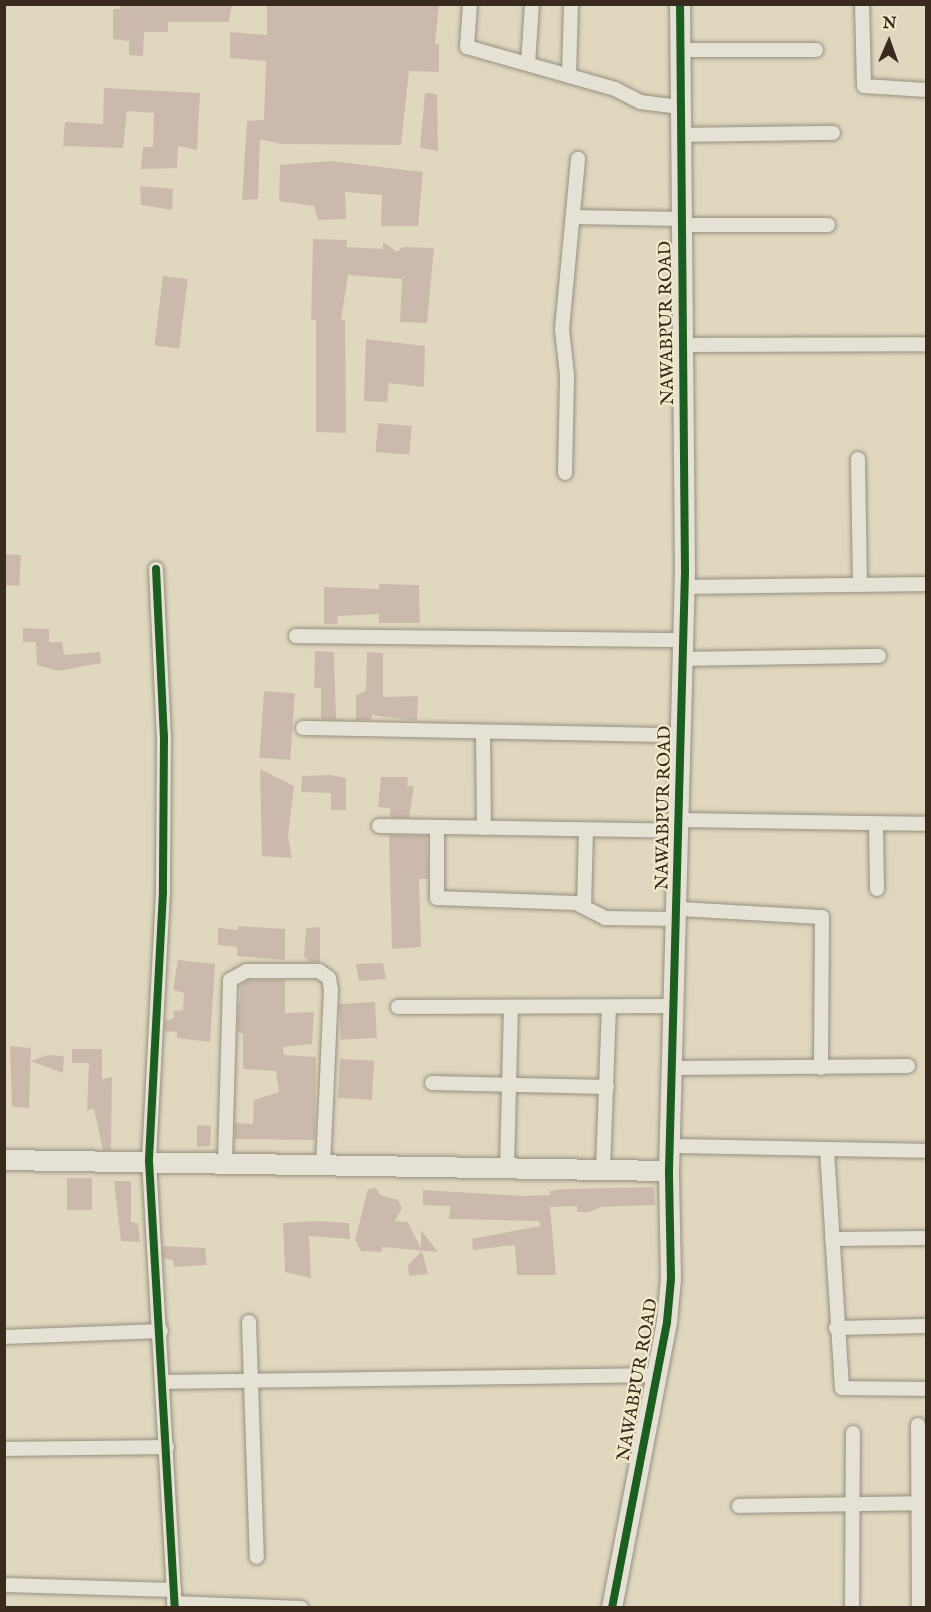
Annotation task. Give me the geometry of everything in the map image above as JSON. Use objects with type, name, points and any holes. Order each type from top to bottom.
[{"type":"street","points":[[470,4],[467,47],[615,89],[639,102],[680,107]]},
{"type":"street","points":[[528,64],[532,4]]},
{"type":"street","points":[[569,76],[571,4]]},
{"type":"street","name":"NAWABPUR ROAD","points":[[612,1608],[657,1375],[671,1279],[669,1171],[681,825],[685,587],[680,4]]},
{"type":"street","points":[[862,4],[864,86],[927,90]]},
{"type":"street","points":[[680,50],[816,50]]},
{"type":"street","points":[[681,135],[833,133]]},
{"type":"street","points":[[565,473],[567,375],[562,328],[578,159]]},
{"type":"street","points":[[573,218],[828,225]]},
{"type":"street","points":[[683,345],[927,344]]},
{"type":"street","points":[[858,459],[860,585]]},
{"type":"street","points":[[156,569],[164,736],[163,868],[149,1161],[164,1382],[174,1600]]},
{"type":"street","points":[[685,587],[927,584]]},
{"type":"street","points":[[296,636],[879,656]]},
{"type":"street","points":[[303,728],[682,735]]},
{"type":"street","points":[[483,732],[484,828]]},
{"type":"street","points":[[876,824],[877,889]]},
{"type":"street","points":[[379,826],[586,830],[681,825],[927,824]]},
{"type":"street","points":[[437,827],[437,898],[584,907],[605,918],[678,914],[822,917],[821,1068]]},
{"type":"street","points":[[584,907],[586,830]]},
{"type":"street","points":[[225,1162],[230,980],[246,971],[319,971],[329,978],[331,990],[323,1164]]},
{"type":"street","points":[[398,1007],[675,1006]]},
{"type":"street","points":[[507,1169],[511,1007]]},
{"type":"street","points":[[603,1169],[609,1007]]},
{"type":"street","points":[[674,1068],[908,1066]]},
{"type":"street","points":[[432,1083],[607,1087]]},
{"type":"street","points":[[671,1146],[927,1151]]},
{"type":"street","points":[[828,1149],[836,1328],[842,1388],[927,1389]]},
{"type":"street","points":[[4,1160],[669,1171]]},
{"type":"street","points":[[832,1239],[927,1238]]},
{"type":"street","points":[[249,1322],[257,1557]]},
{"type":"street","points":[[836,1328],[927,1326]]},
{"type":"street","points":[[4,1337],[161,1331]]},
{"type":"street","points":[[164,1382],[657,1375]]},
{"type":"street","points":[[918,1425],[922,1503],[919,1608]]},
{"type":"street","points":[[852,1608],[853,1433]]},
{"type":"street","points":[[4,1449],[167,1447]]},
{"type":"street","points":[[739,1506],[922,1503]]},
{"type":"street","points":[[4,1585],[174,1600],[301,1608]]},
{"type":"building","points":[[120,4],[232,4],[229,22],[168,22],[168,32],[144,32],[143,56],[129,55],[129,41],[113,39],[113,9],[120,9]]},
{"type":"building","points":[[267,4],[439,4],[435,44],[439,45],[439,72],[409,71],[401,145],[281,144],[260,139],[258,199],[242,200],[247,121],[264,120],[266,61],[230,58],[230,32],[267,35]]},
{"type":"building","points":[[104,88],[200,93],[197,150],[178,146],[177,168],[141,169],[143,147],[153,147],[154,113],[127,111],[123,148],[63,146],[65,122],[103,124]]},
{"type":"building","points":[[425,93],[437,94],[438,151],[420,148]]},
{"type":"building","points":[[331,161],[423,172],[418,226],[381,226],[382,195],[345,192],[346,219],[318,220],[314,206],[279,201],[280,165]]},
{"type":"building","points":[[140,186],[173,189],[172,210],[141,205]]},
{"type":"building","points":[[313,239],[347,240],[346,247],[383,249],[383,242],[397,252],[403,247],[434,248],[427,323],[400,322],[402,279],[348,275],[341,320],[345,320],[346,433],[316,432],[316,319],[311,321]]},
{"type":"building","points":[[163,276],[188,279],[179,349],[154,345]]},
{"type":"building","points":[[366,339],[425,346],[424,387],[389,383],[387,402],[364,401]]},
{"type":"building","points":[[378,423],[412,426],[409,455],[375,452]]},
{"type":"building","points":[[4,554],[21,555],[19,586],[4,585]]},
{"type":"building","points":[[379,584],[419,585],[420,623],[379,623],[379,614],[338,616],[337,624],[324,624],[324,587],[379,589]]},
{"type":"building","points":[[23,628],[49,629],[49,642],[62,642],[64,655],[100,652],[101,663],[58,671],[37,665],[36,642],[23,642]]},
{"type":"building","points":[[315,651],[334,652],[336,720],[321,719],[321,688],[314,688]]},
{"type":"building","points":[[367,652],[383,653],[383,697],[418,696],[417,721],[372,715],[371,720],[356,720],[356,695],[366,691]]},
{"type":"building","points":[[264,691],[295,693],[290,760],[259,758]]},
{"type":"building","points":[[260,769],[294,786],[288,836],[292,858],[262,856]]},
{"type":"building","points":[[331,775],[346,778],[346,810],[331,810],[331,793],[301,792],[302,776]]},
{"type":"building","points":[[381,777],[408,777],[407,786],[414,786],[409,818],[390,817],[390,808],[378,807]]},
{"type":"building","points":[[389,835],[427,836],[428,879],[419,879],[421,947],[392,949]]},
{"type":"building","points":[[238,926],[285,929],[285,960],[237,956],[237,947],[218,945],[218,928],[238,930]]},
{"type":"building","points":[[320,927],[320,962],[310,962],[304,956],[306,928]]},
{"type":"building","points":[[178,960],[215,964],[210,1042],[177,1038],[177,1032],[165,1031],[165,1021],[174,1018],[173,1011],[183,1010],[184,993],[173,990]]},
{"type":"building","points":[[383,963],[386,979],[359,981],[356,964]]},
{"type":"building","points":[[248,980],[285,980],[285,1013],[314,1012],[312,1044],[283,1047],[284,1055],[316,1057],[315,1140],[235,1139],[235,1123],[253,1124],[254,1100],[279,1092],[276,1071],[243,1069],[243,1034],[238,1032],[238,1017],[241,984]]},
{"type":"building","points":[[375,1002],[377,1038],[341,1040],[339,1004]]},
{"type":"building","points":[[10,1046],[31,1048],[29,1108],[12,1107]]},
{"type":"building","points":[[72,1049],[102,1049],[102,1079],[112,1077],[111,1150],[103,1150],[94,1109],[87,1110],[89,1063],[72,1063]]},
{"type":"building","points":[[48,1055],[64,1056],[63,1073],[31,1061]]},
{"type":"building","points":[[340,1059],[374,1061],[372,1100],[338,1098]]},
{"type":"building","points":[[197,1125],[211,1126],[210,1146],[197,1147]]},
{"type":"building","points":[[67,1178],[92,1178],[92,1210],[67,1210]]},
{"type":"building","points":[[114,1181],[131,1181],[131,1222],[138,1223],[140,1242],[121,1241]]},
{"type":"building","points":[[654,1187],[655,1205],[601,1207],[589,1212],[577,1212],[577,1206],[550,1207],[556,1275],[517,1275],[515,1245],[473,1250],[472,1239],[540,1226],[539,1221],[449,1219],[450,1206],[423,1205],[423,1190],[524,1196],[550,1195],[550,1191],[564,1189]]},
{"type":"building","points":[[376,1188],[380,1195],[398,1200],[402,1208],[395,1221],[408,1222],[421,1249],[421,1230],[438,1252],[382,1247],[382,1252],[361,1251],[355,1240],[368,1189]]},
{"type":"building","points":[[317,1221],[349,1223],[350,1239],[309,1236],[311,1278],[285,1272],[283,1223]]},
{"type":"building","points":[[163,1246],[205,1248],[207,1265],[174,1267],[173,1260],[164,1258]]},
{"type":"building","points":[[422,1251],[428,1274],[409,1276],[408,1265]]},
{"type":"cycle path","points":[[612,1608],[667,1322],[671,1279],[669,1171],[685,572],[680,4]]},
{"type":"cycle path","points":[[156,569],[164,736],[163,892],[149,1161],[175,1608]]}]
